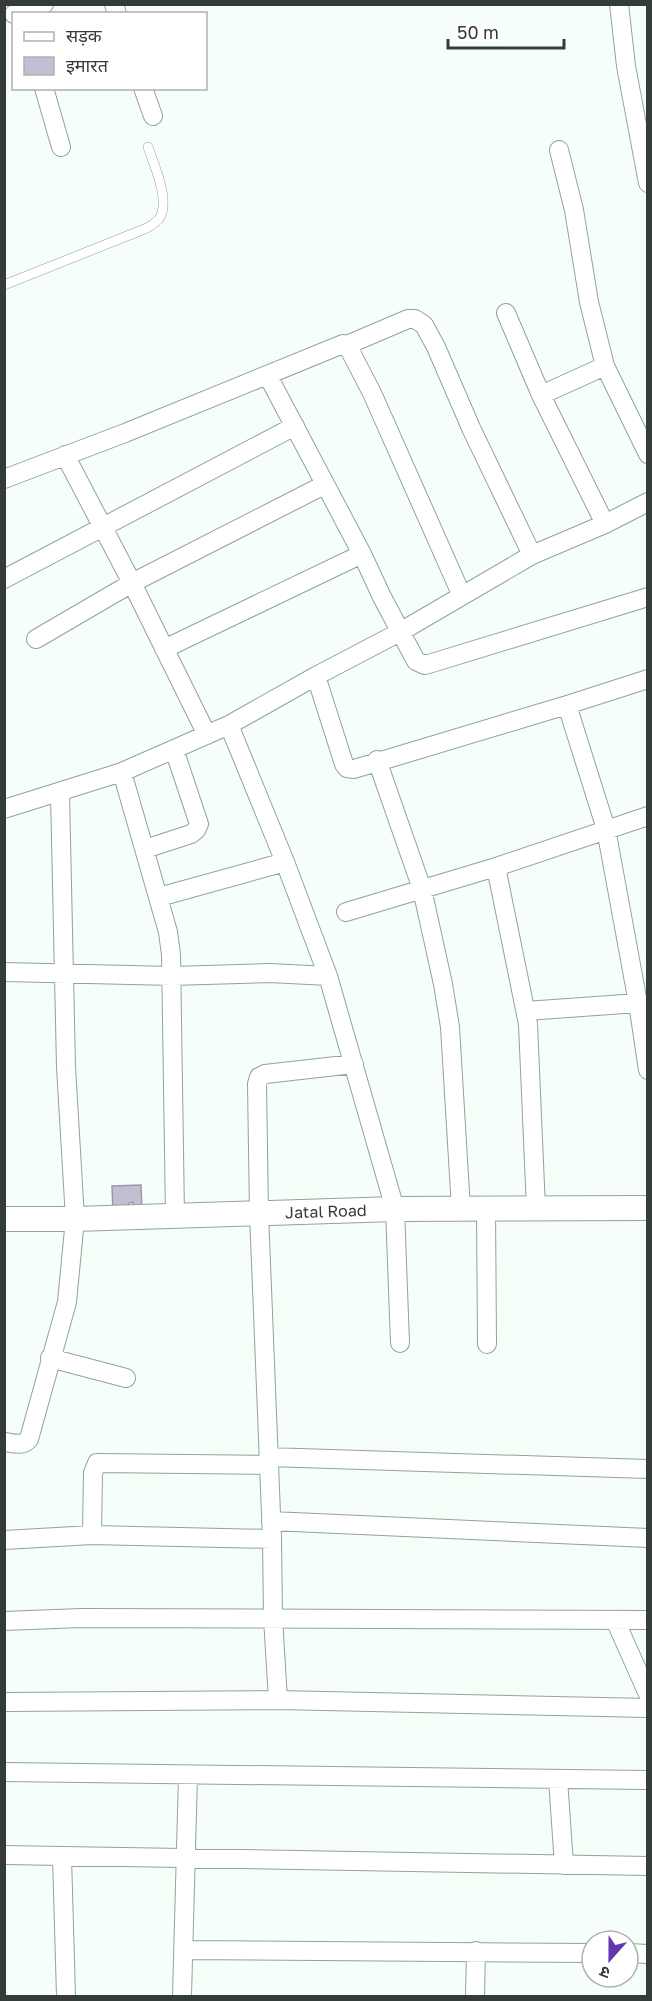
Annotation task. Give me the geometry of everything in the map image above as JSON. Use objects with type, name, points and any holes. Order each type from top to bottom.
[{"type":"main road","name":"Jatal Road","points":[[4,1219],[75,1219],[395,1209],[648,1208]]},
{"type":"street","points":[[21,12],[44,4]]},
{"type":"street","points":[[619,4],[626,66],[648,183]]},
{"type":"street","points":[[45,90],[61,147]]},
{"type":"street","points":[[144,90],[153,116]]},
{"type":"street","points":[[559,150],[573,210],[589,302],[605,366],[648,454]]},
{"type":"street","points":[[506,313],[541,395],[605,524]]},
{"type":"street","points":[[4,479],[408,319],[415,319],[424,325],[436,347],[471,428],[532,555]]},
{"type":"street","points":[[346,345],[372,393],[462,596]]},
{"type":"street","points":[[541,395],[605,366]]},
{"type":"street","points":[[268,376],[416,661],[425,665],[648,597]]},
{"type":"street","points":[[4,579],[295,426]]},
{"type":"street","points":[[65,455],[132,583],[207,735]]},
{"type":"street","points":[[36,639],[132,583],[324,484]]},
{"type":"street","points":[[4,809],[122,772],[229,725],[400,632],[532,555],[605,524],[648,502]]},
{"type":"street","points":[[164,649],[362,554]]},
{"type":"street","points":[[316,676],[344,764],[347,768],[354,769],[377,760],[648,679]]},
{"type":"street","points":[[567,705],[606,830],[645,1033],[648,1070]]},
{"type":"street","points":[[229,725],[285,862],[328,976],[395,1209],[400,1343]]},
{"type":"street","points":[[144,849],[191,834],[199,825],[174,749]]},
{"type":"street","points":[[377,760],[422,889],[443,984],[450,1027],[461,1209]]},
{"type":"street","points":[[122,772],[168,932],[172,976],[175,1216]]},
{"type":"street","points":[[4,1442],[26,1443],[28,1438],[67,1302],[75,1219],[66,1067],[60,793]]},
{"type":"street","points":[[346,912],[496,867],[648,816]]},
{"type":"street","points":[[159,897],[285,862]]},
{"type":"street","points":[[496,867],[526,1011],[531,1064],[536,1209]]},
{"type":"street","points":[[4,972],[172,976],[270,973],[328,976]]},
{"type":"street","points":[[526,1011],[638,1003]]},
{"type":"street","points":[[278,1700],[273,1618],[256,1084],[259,1077],[274,1072],[354,1064]]},
{"type":"street","points":[[486,1209],[487,1344]]},
{"type":"street","points":[[50,1358],[126,1378]]},
{"type":"street","points":[[92,1535],[93,1473],[97,1463],[268,1461],[648,1469]]},
{"type":"street","points":[[4,1540],[271,1530],[648,1538]]},
{"type":"street","points":[[4,1621],[81,1618],[648,1620]]},
{"type":"street","points":[[615,1620],[648,1694]]},
{"type":"street","points":[[4,1702],[278,1700],[648,1708]]},
{"type":"street","points":[[4,1772],[648,1780]]},
{"type":"street","points":[[182,1996],[188,1775]]},
{"type":"street","points":[[558,1779],[564,1865]]},
{"type":"street","points":[[4,1856],[648,1866]]},
{"type":"street","points":[[62,1857],[66,1996]]},
{"type":"street","points":[[183,1950],[580,1953]]},
{"type":"street","points":[[475,1996],[476,1952]]},
{"type":"lane","points":[[4,285],[147,228],[159,218],[162,212],[163,193],[148,147]]},
{"type":"building","points":[[141,1185],[142,1212],[133,1213],[133,1202],[129,1203],[129,1212],[113,1213],[112,1186]]}]
